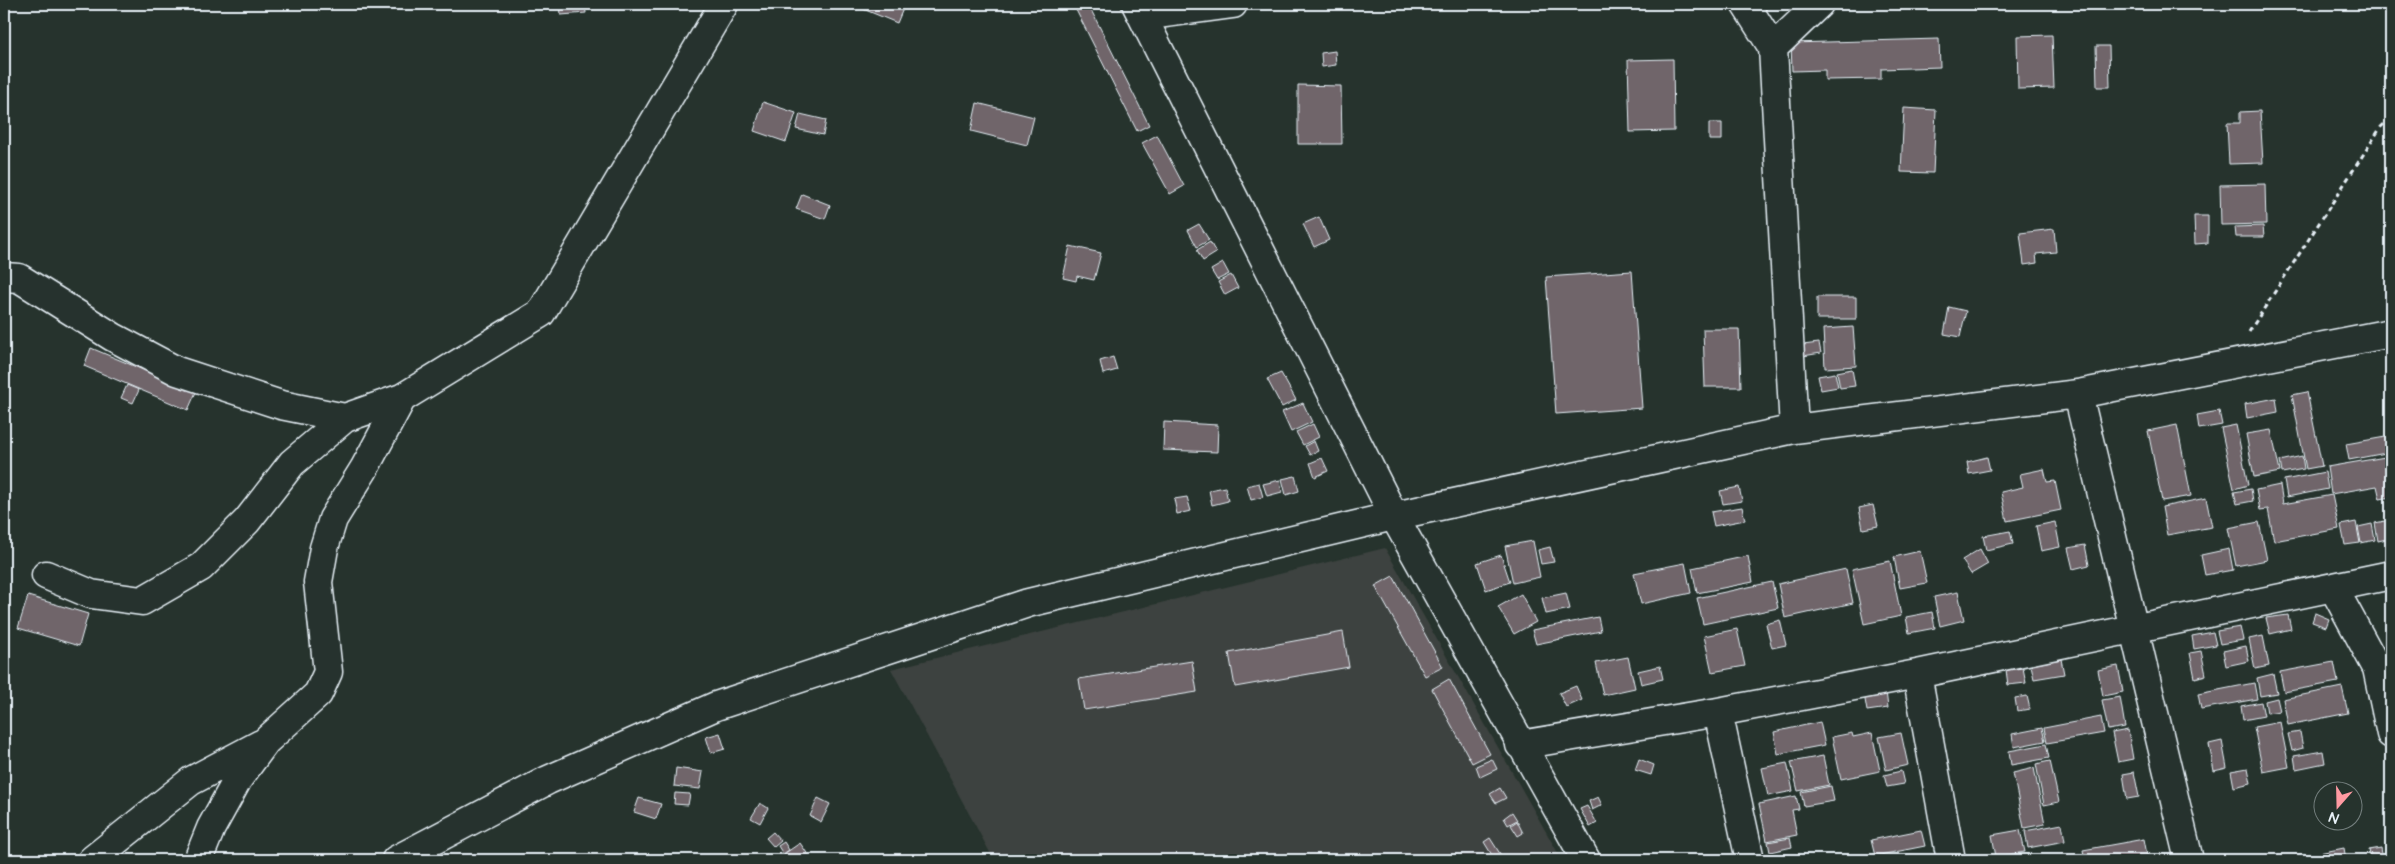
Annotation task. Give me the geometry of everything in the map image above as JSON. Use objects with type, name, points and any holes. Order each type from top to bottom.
[{"type":"street","points":[[46,575],[91,594],[142,600],[201,566],[247,521],[292,463],[345,418],[402,398],[542,313],[724,4]]},
{"type":"street","points":[[1233,4],[1140,10],[1394,516],[1520,746],[1586,860]]},
{"type":"street","points":[[1745,4],[1773,48],[1794,430]]},
{"type":"street","points":[[1773,48],[1819,4]]},
{"type":"street","points":[[4,277],[19,278],[113,337],[177,371],[281,405],[345,418]]},
{"type":"street","points":[[396,860],[548,780],[716,706],[1028,602],[1394,516],[1794,430],[2078,394],[2391,333]]},
{"type":"street","points":[[2078,394],[2189,860]]},
{"type":"street","points":[[198,860],[211,828],[238,779],[266,741],[318,694],[328,672],[318,582],[324,548],[333,519],[364,469],[402,398]]},
{"type":"street","points":[[1520,746],[1718,712],[1916,674],[2391,575]]},
{"type":"street","points":[[2333,587],[2377,668],[2391,734]]},
{"type":"street","points":[[1916,674],[1951,860]]},
{"type":"street","points":[[1718,712],[1750,860]]},
{"type":"street","points":[[92,860],[191,781],[266,741]]},
{"type":"path","points":[[2228,365],[2381,127],[2391,118]]},
{"type":"shaded area","points":[[1385,548],[1562,860],[994,860],[891,669]]},
{"type":"building","points":[[560,4],[585,4],[586,13],[561,15]]},
{"type":"building","points":[[851,4],[905,4],[897,23]]},
{"type":"building","points":[[1073,4],[1088,4],[1149,125],[1137,131]]},
{"type":"building","points":[[2052,35],[2054,88],[2018,89],[2017,36]]},
{"type":"building","points":[[1939,39],[1940,67],[1881,69],[1881,79],[1825,80],[1825,70],[1792,71],[1791,43]]},
{"type":"building","points":[[2096,46],[2109,46],[2110,87],[2097,87]]},
{"type":"building","points":[[1335,51],[1336,65],[1322,67],[1321,53]]},
{"type":"building","points":[[1673,59],[1674,131],[1630,132],[1628,60]]},
{"type":"building","points":[[1298,85],[1341,86],[1342,144],[1298,144]]},
{"type":"building","points":[[763,102],[796,113],[786,142],[754,131]]},
{"type":"building","points":[[977,103],[1034,117],[1027,145],[971,131]]},
{"type":"building","points":[[1904,108],[1936,110],[1933,173],[1901,172]]},
{"type":"building","points":[[2260,111],[2263,163],[2229,164],[2227,123],[2240,123],[2240,112]]},
{"type":"building","points":[[800,114],[826,120],[823,135],[796,129]]},
{"type":"building","points":[[1709,123],[1722,123],[1722,140],[1709,140]]},
{"type":"building","points":[[1157,135],[1184,186],[1170,194],[1142,143]]},
{"type":"building","points":[[2265,184],[2266,224],[2221,225],[2220,185]]},
{"type":"building","points":[[802,194],[830,205],[825,219],[796,209]]},
{"type":"building","points":[[2194,216],[2208,216],[2208,243],[2195,244]]},
{"type":"building","points":[[1319,217],[1329,240],[1314,247],[1303,224]]},
{"type":"building","points":[[1199,224],[1209,240],[1197,247],[1188,230]]},
{"type":"building","points":[[2263,226],[2264,237],[2236,237],[2235,227]]},
{"type":"building","points":[[2054,229],[2056,252],[2036,254],[2037,263],[2024,265],[2020,233]]},
{"type":"building","points":[[1210,242],[1216,253],[1203,261],[1197,250]]},
{"type":"building","points":[[1070,246],[1101,253],[1094,280],[1077,276],[1076,281],[1063,278]]},
{"type":"building","points":[[1223,263],[1229,274],[1217,280],[1211,270]]},
{"type":"building","points":[[1632,271],[1642,408],[1556,414],[1546,277]]},
{"type":"building","points":[[1231,275],[1238,288],[1225,295],[1218,282]]},
{"type":"building","points":[[1817,297],[1856,297],[1856,319],[1817,319]]},
{"type":"building","points":[[1949,307],[1966,311],[1960,337],[1944,334]]},
{"type":"building","points":[[1853,327],[1856,366],[1825,368],[1823,329]]},
{"type":"building","points":[[1703,329],[1739,329],[1741,387],[1705,387]]},
{"type":"building","points":[[1819,343],[1821,353],[1797,357],[1795,346]]},
{"type":"building","points":[[91,348],[196,392],[188,410],[84,366]]},
{"type":"building","points":[[1113,357],[1117,370],[1103,374],[1100,361]]},
{"type":"building","points":[[1852,369],[1855,386],[1840,388],[1837,372]]},
{"type":"building","points":[[1281,373],[1296,400],[1282,407],[1267,379]]},
{"type":"building","points":[[1835,373],[1838,387],[1821,390],[1818,376]]},
{"type":"building","points":[[127,385],[139,390],[133,403],[121,398]]},
{"type":"building","points":[[2307,392],[2322,466],[2306,469],[2292,395]]},
{"type":"building","points":[[2276,398],[2278,412],[2247,418],[2245,404]]},
{"type":"building","points":[[1303,403],[1312,422],[1291,432],[1282,412]]},
{"type":"building","points":[[2219,411],[2222,425],[2199,429],[2197,415]]},
{"type":"building","points":[[1164,422],[1218,425],[1217,452],[1163,450]]},
{"type":"building","points":[[1313,424],[1319,437],[1303,445],[1296,432]]},
{"type":"building","points":[[2177,425],[2191,496],[2162,501],[2148,431]]},
{"type":"building","points":[[2236,425],[2248,485],[2234,489],[2221,428]]},
{"type":"building","points":[[2271,430],[2280,472],[2254,477],[2246,434]]},
{"type":"building","points":[[2391,436],[2391,452],[2349,460],[2346,444]]},
{"type":"building","points":[[1314,441],[1318,451],[1310,455],[1305,446]]},
{"type":"building","points":[[2302,456],[2304,469],[2282,473],[2280,461]]},
{"type":"building","points":[[2391,456],[2391,497],[2380,499],[2377,486],[2331,494],[2327,467]]},
{"type":"building","points":[[1987,457],[1990,470],[1969,474],[1967,462]]},
{"type":"building","points":[[1322,458],[1328,471],[1315,477],[1310,463]]},
{"type":"building","points":[[2044,469],[2047,482],[2055,481],[2061,510],[2007,521],[2001,492],[2023,487],[2020,474]]},
{"type":"building","points":[[2325,472],[2328,489],[2287,497],[2284,480]]},
{"type":"building","points":[[1295,476],[1299,491],[1286,495],[1282,479]]},
{"type":"building","points":[[1280,480],[1282,492],[1267,496],[1263,484]]},
{"type":"building","points":[[1259,483],[1263,497],[1251,500],[1247,486]]},
{"type":"building","points":[[2280,485],[2283,504],[2332,495],[2339,529],[2274,541],[2268,509],[2260,510],[2256,490]]},
{"type":"building","points":[[1225,487],[1228,501],[1212,505],[1209,490]]},
{"type":"building","points":[[1739,487],[1742,501],[1723,504],[1720,491]]},
{"type":"building","points":[[2251,489],[2253,501],[2237,504],[2234,492]]},
{"type":"building","points":[[1187,497],[1191,511],[1177,514],[1174,499]]},
{"type":"building","points":[[2206,498],[2212,527],[2167,535],[2162,507]]},
{"type":"building","points":[[1873,505],[1878,526],[1863,529],[1859,508]]},
{"type":"building","points":[[1742,507],[1745,520],[1714,526],[1711,512]]},
{"type":"building","points":[[2390,520],[2391,538],[2378,541],[2375,523]]},
{"type":"building","points":[[2055,522],[2060,547],[2041,551],[2036,526]]},
{"type":"building","points":[[2259,522],[2267,560],[2236,566],[2228,528]]},
{"type":"building","points":[[2356,522],[2360,543],[2345,545],[2341,525]]},
{"type":"building","points":[[2372,524],[2375,540],[2361,543],[2358,527]]},
{"type":"building","points":[[2010,531],[2013,544],[1986,550],[1983,536]]},
{"type":"building","points":[[1533,541],[1540,577],[1513,583],[1505,546]]},
{"type":"building","points":[[2085,545],[2089,565],[2073,569],[2068,548]]},
{"type":"building","points":[[1550,547],[1554,562],[1541,564],[1538,550]]},
{"type":"building","points":[[1980,549],[1988,564],[1971,574],[1962,560]]},
{"type":"building","points":[[2229,549],[2233,570],[2205,575],[2201,555]]},
{"type":"building","points":[[1920,551],[1927,583],[1900,588],[1894,557]]},
{"type":"building","points":[[1501,555],[1510,582],[1486,590],[1477,563]]},
{"type":"building","points":[[1748,556],[1753,582],[1697,593],[1692,568]]},
{"type":"building","points":[[1890,561],[1901,616],[1864,624],[1852,569]]},
{"type":"building","points":[[1685,563],[1691,593],[1641,604],[1634,573]]},
{"type":"building","points":[[1846,569],[1853,603],[1785,618],[1778,584]]},
{"type":"building","points":[[1393,576],[1443,667],[1425,676],[1375,586]]},
{"type":"building","points":[[1772,582],[1778,608],[1703,624],[1697,598]]},
{"type":"building","points":[[1958,592],[1964,620],[1940,626],[1934,597]]},
{"type":"building","points":[[1566,593],[1570,609],[1546,614],[1542,598]]},
{"type":"building","points":[[1521,594],[1536,622],[1514,634],[1498,607]]},
{"type":"building","points":[[28,596],[88,614],[79,646],[18,628]]},
{"type":"building","points":[[1932,612],[1935,628],[1909,633],[1906,617]]},
{"type":"building","points":[[2315,613],[2329,619],[2326,627],[2312,622]]},
{"type":"building","points":[[2288,615],[2291,629],[2270,634],[2266,618]]},
{"type":"building","points":[[1598,617],[1601,631],[1536,644],[1532,630]]},
{"type":"building","points":[[1780,620],[1786,645],[1772,648],[1766,624]]},
{"type":"building","points":[[2240,627],[2243,640],[2220,644],[2217,631]]},
{"type":"building","points":[[1737,629],[1745,666],[1712,672],[1704,636]]},
{"type":"building","points":[[1343,632],[1349,667],[1235,687],[1229,653]]},
{"type":"building","points":[[2213,632],[2216,645],[2194,649],[2192,636]]},
{"type":"building","points":[[2263,636],[2269,666],[2255,669],[2249,639]]},
{"type":"building","points":[[2246,646],[2249,661],[2226,666],[2223,651]]},
{"type":"building","points":[[2201,651],[2206,675],[2195,678],[2190,653]]},
{"type":"building","points":[[1628,657],[1635,688],[1603,695],[1596,663]]},
{"type":"building","points":[[2061,659],[2064,674],[2034,679],[2031,665]]},
{"type":"building","points":[[1192,661],[1197,692],[1084,710],[1079,679]]},
{"type":"building","points":[[2334,662],[2338,682],[2284,692],[2280,672]]},
{"type":"building","points":[[1660,666],[1663,679],[1641,684],[1638,671]]},
{"type":"building","points":[[2118,666],[2123,692],[2103,696],[2098,670]]},
{"type":"building","points":[[2023,668],[2026,683],[2008,685],[2006,670]]},
{"type":"building","points":[[2273,674],[2277,693],[2260,696],[2257,678]]},
{"type":"building","points":[[1449,679],[1490,754],[1472,763],[1432,689]]},
{"type":"building","points":[[2254,683],[2257,699],[2201,709],[2198,694]]},
{"type":"building","points":[[1576,686],[1582,700],[1566,707],[1559,693]]},
{"type":"building","points":[[2342,687],[2348,713],[2288,725],[2283,699]]},
{"type":"building","points":[[1886,691],[1888,708],[1867,711],[1864,694]]},
{"type":"building","points":[[2027,696],[2030,709],[2017,711],[2015,698]]},
{"type":"building","points":[[2120,697],[2125,727],[2108,730],[2102,700]]},
{"type":"building","points":[[2277,698],[2280,711],[2267,713],[2265,701]]},
{"type":"building","points":[[2261,702],[2264,716],[2243,720],[2241,706]]},
{"type":"building","points":[[2101,717],[2104,733],[2047,743],[2044,728]]},
{"type":"building","points":[[1820,722],[1825,745],[1778,754],[1774,732]]},
{"type":"building","points":[[2280,722],[2289,767],[2263,772],[2254,727]]},
{"type":"building","points":[[2042,728],[2045,741],[2014,747],[2012,734]]},
{"type":"building","points":[[2128,730],[2133,759],[2118,762],[2112,733]]},
{"type":"building","points":[[2300,732],[2303,748],[2292,751],[2288,734]]},
{"type":"building","points":[[720,733],[725,749],[711,753],[706,737]]},
{"type":"building","points":[[1852,733],[1853,737],[1872,733],[1880,771],[1841,779],[1832,737]]},
{"type":"building","points":[[1901,733],[1908,765],[1886,770],[1879,737]]},
{"type":"building","points":[[2222,741],[2227,768],[2214,771],[2209,744]]},
{"type":"building","points":[[2046,744],[2049,758],[2011,765],[2009,751]]},
{"type":"building","points":[[2323,751],[2325,763],[2296,769],[2294,756]]},
{"type":"building","points":[[1823,756],[1829,785],[1798,791],[1791,762]]},
{"type":"building","points":[[1492,759],[1497,769],[1480,777],[1476,766]]},
{"type":"building","points":[[1639,759],[1654,765],[1651,775],[1635,770]]},
{"type":"building","points":[[2050,761],[2059,802],[2044,805],[2036,764]]},
{"type":"building","points":[[1787,763],[1793,791],[1768,796],[1762,768]]},
{"type":"building","points":[[676,768],[703,772],[700,789],[674,786]]},
{"type":"building","points":[[2034,768],[2045,824],[2024,828],[2013,773]]},
{"type":"building","points":[[2248,768],[2251,783],[2234,787],[2231,771]]},
{"type":"building","points":[[1901,771],[1904,784],[1887,787],[1884,775]]},
{"type":"building","points":[[2134,772],[2139,797],[2127,799],[2123,774]]},
{"type":"building","points":[[1831,786],[1834,801],[1804,806],[1801,792]]},
{"type":"building","points":[[1500,788],[1506,798],[1496,803],[1490,794]]},
{"type":"building","points":[[675,793],[690,794],[688,805],[674,804]]},
{"type":"building","points":[[1796,796],[1799,809],[1792,810],[1797,835],[1767,841],[1759,804]]},
{"type":"building","points":[[1598,797],[1602,805],[1592,810],[1589,801]]},
{"type":"building","points":[[639,798],[661,804],[656,819],[634,812]]},
{"type":"building","points":[[818,798],[830,804],[821,822],[810,816]]},
{"type":"building","points":[[760,803],[768,808],[760,823],[751,818]]},
{"type":"building","points":[[1587,806],[1597,823],[1590,827],[1580,809]]},
{"type":"building","points":[[1512,812],[1517,820],[1508,825],[1504,818]]},
{"type":"building","points":[[1517,821],[1523,833],[1518,836],[1511,825]]},
{"type":"building","points":[[2062,824],[2065,841],[2028,848],[2025,831]]},
{"type":"building","points":[[1921,830],[1925,846],[1875,856],[1871,840]]},
{"type":"building","points":[[2020,830],[2025,852],[1996,857],[1992,835]]},
{"type":"building","points":[[773,832],[781,841],[774,847],[766,838]]},
{"type":"building","points":[[1490,838],[1504,860],[1495,860],[1484,842]]},
{"type":"building","points":[[1790,838],[1792,847],[1770,852],[1768,842]]},
{"type":"building","points":[[2144,839],[2148,860],[2085,860],[2083,850]]},
{"type":"building","points":[[784,842],[789,850],[783,854],[778,846]]},
{"type":"building","points":[[800,843],[811,859],[788,860],[784,854]]},
{"type":"building","points":[[2344,848],[2346,860],[2310,860],[2309,855]]},
{"type":"building","points":[[2381,848],[2383,860],[2371,860],[2369,850]]},
{"type":"building","points":[[2304,854],[2305,860],[2275,860]]}]
